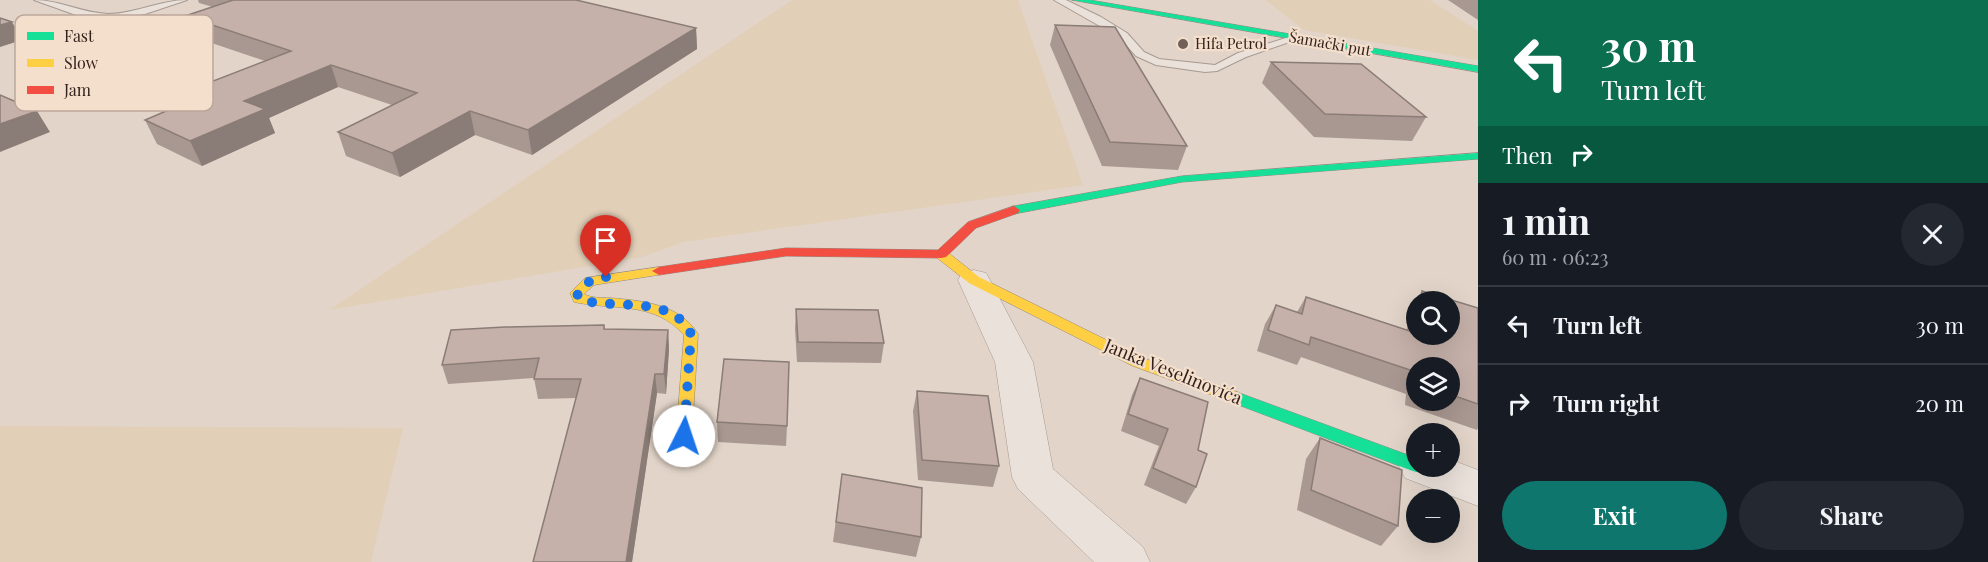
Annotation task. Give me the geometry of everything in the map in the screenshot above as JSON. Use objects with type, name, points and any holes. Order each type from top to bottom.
[{"type":"street","name":"Šamački put","points":[[1076,0],[1478,69]]},
{"type":"street","points":[[684,436],[691,334],[685,322],[671,314],[646,306],[591,303],[579,299],[577,293],[590,281],[786,252],[941,254],[972,225],[1014,210],[1182,179],[1478,156]]},
{"type":"street","name":"Janka Veselinovića","points":[[941,254],[974,280],[1138,362],[1406,462]]},
{"type":"street","points":[[974,280],[1014,362],[1032,477],[1126,562]]},
{"type":"street","name":"Janka Veselinovića","points":[[1448,477],[1478,488]]},
{"type":"lane","points":[[39,0],[83,15]]},
{"type":"lane","points":[[136,15],[182,0]]},
{"type":"lane","points":[[1059,0],[1123,35],[1140,54],[1156,62],[1205,69],[1217,68],[1242,55],[1296,38]]},
{"type":"shaded area","points":[[792,0],[1018,0],[1083,185],[683,242],[642,257],[329,310]]},
{"type":"shaded area","points":[[1265,0],[1430,0],[1478,31],[1478,60],[1304,30]]},
{"type":"shaded area","points":[[0,426],[403,428],[371,562],[0,562]]},
{"type":"building","points":[[233,0],[576,0],[696,28],[528,130],[470,111],[392,153],[338,132],[417,93],[331,65],[244,101],[265,109],[190,141],[145,120],[166,111],[213,111],[213,81],[291,51],[213,25],[213,15],[188,15]]},
{"type":"building","points":[[0,18],[12,22],[0,25]]},
{"type":"building","points":[[1055,25],[1115,27],[1187,146],[1110,142]]},
{"type":"building","points":[[1271,62],[1361,64],[1426,117],[1325,114]]},
{"type":"building","points":[[0,95],[15,101],[15,111],[37,111],[0,124]]},
{"type":"building","points":[[1306,297],[1406,330],[1406,345],[1460,345],[1460,303],[1478,308],[1478,404],[1460,398],[1460,357],[1406,357],[1406,369],[1311,337],[1309,345],[1268,330],[1276,305],[1302,314]]},
{"type":"building","points":[[796,309],[878,310],[884,343],[798,342]]},
{"type":"building","points":[[604,325],[604,329],[668,330],[664,374],[655,374],[626,562],[533,562],[581,379],[534,379],[539,358],[442,365],[451,330]]},
{"type":"building","points":[[724,359],[789,362],[787,426],[717,422]]},
{"type":"building","points":[[1140,378],[1208,402],[1198,450],[1207,454],[1196,487],[1153,468],[1168,429],[1128,414]]},
{"type":"building","points":[[917,391],[988,396],[999,466],[922,460]]},
{"type":"building","points":[[1320,438],[1402,470],[1398,526],[1311,490]]},
{"type":"building","points":[[842,474],[922,488],[921,537],[836,522]]},
{"type":"traffic: fast","points":[[1076,0],[1478,69]]},
{"type":"traffic: fast","points":[[1014,210],[1182,179],[1478,156]]},
{"type":"traffic: fast","points":[[1234,397],[1406,461]]},
{"type":"traffic: slow","points":[[941,254],[974,280],[1138,362],[1234,397]]},
{"type":"traffic: slow","points":[[659,271],[590,281],[577,293],[579,299],[655,308],[668,313],[691,334],[684,436]]},
{"type":"traffic: jam","points":[[659,271],[786,252],[941,254],[972,225],[1014,210]]},
{"type":"place","name":"Hifa Petrol","points":[[1183,44]]},
{"type":"route","points":[[606,277],[590,281],[581,288],[577,293],[579,299],[591,303],[646,306],[671,314],[685,322],[691,334],[684,436]]}]
